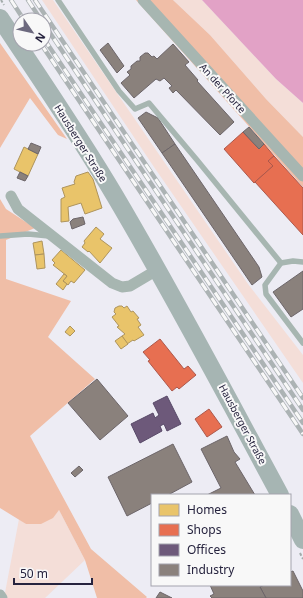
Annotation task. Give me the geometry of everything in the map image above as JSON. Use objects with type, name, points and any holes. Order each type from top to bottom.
[{"type":"main road","name":"Hausberger Straße","points":[[0,18],[102,175],[216,375],[279,494]]},
{"type":"main road","points":[[291,516],[303,540]]},
{"type":"street","name":"An der Pforte","points":[[143,0],[303,176]]},
{"type":"street","points":[[12,196],[18,209],[112,283],[122,287],[130,286],[157,270]]},
{"type":"lane","points":[[58,0],[119,91],[135,109],[149,103],[281,263]]},
{"type":"lane","points":[[0,236],[28,234],[53,236]]},
{"type":"lane","points":[[303,262],[294,261],[281,263],[265,285],[266,294],[303,343]]},
{"type":"shaded area","points":[[42,0],[53,0],[248,284],[303,355],[303,383],[154,167],[52,15],[52,12],[50,12]]},
{"type":"shaded area","points":[[136,0],[173,0],[210,35],[266,99],[303,137],[303,187]]},
{"type":"shaded area","points":[[173,0],[202,0],[276,79],[303,103],[303,137],[266,99],[210,35]]},
{"type":"shaded area","points":[[202,0],[303,0],[303,103],[276,79]]},
{"type":"shaded area","points":[[0,43],[67,139],[58,135],[30,98],[0,148]]},
{"type":"shaded area","points":[[0,199],[6,209],[35,228],[6,240],[6,279],[71,301],[48,337],[95,379],[30,436],[91,549],[147,597],[146,598],[97,598],[85,560],[59,510],[53,518],[41,524],[26,524],[0,508]]},
{"type":"shaded area","points":[[59,510],[85,560],[45,598],[4,598],[19,519],[26,524]]},
{"type":"building: Homes","points":[[24,147],[38,154],[28,176],[14,169]]},
{"type":"building: Homes","points":[[88,172],[93,179],[102,208],[85,214],[81,203],[68,207],[69,221],[61,222],[61,199],[65,197],[62,188],[75,184],[74,182],[76,176]]},
{"type":"building: Homes","points":[[96,227],[104,234],[100,239],[112,248],[100,263],[89,251],[88,252],[82,247],[85,243],[84,241]]},
{"type":"building: Homes","points":[[42,241],[44,254],[35,255],[33,243]]},
{"type":"building: Homes","points":[[61,250],[85,270],[74,283],[71,281],[68,285],[63,281],[67,276],[53,265],[55,263],[52,260]]},
{"type":"building: Homes","points":[[44,254],[45,268],[37,269],[35,255]]},
{"type":"building: Homes","points":[[64,274],[67,276],[63,281],[67,284],[63,290],[56,284]]},
{"type":"building: Homes","points":[[119,306],[124,308],[127,306],[131,312],[133,311],[139,318],[137,319],[141,325],[138,327],[144,335],[127,344],[122,336],[125,334],[117,327],[119,326],[112,317],[116,314],[114,312],[115,308]]},
{"type":"building: Homes","points":[[70,326],[75,331],[70,336],[65,332]]},
{"type":"building: Homes","points":[[122,336],[128,344],[121,349],[115,341]]},
{"type":"building: Shops","points":[[243,132],[259,149],[264,144],[274,156],[268,161],[273,166],[254,183],[224,149]]},
{"type":"building: Shops","points":[[274,156],[303,188],[303,235],[255,182],[273,166],[268,161]]},
{"type":"building: Shops","points":[[160,339],[184,369],[188,366],[196,375],[179,389],[177,387],[172,391],[148,361],[150,360],[143,352]]},
{"type":"building: Shops","points":[[209,409],[222,427],[207,437],[195,419]]},
{"type":"building: Offices","points":[[167,396],[181,424],[167,431],[164,424],[160,426],[162,431],[140,443],[131,424],[153,413],[155,418],[159,415],[153,403]]},
{"type":"building: Industry","points":[[108,43],[124,66],[117,73],[100,50]]},
{"type":"building: Industry","points":[[173,44],[189,62],[185,65],[198,80],[197,81],[234,122],[220,135],[176,90],[173,93],[169,88],[172,86],[164,78],[160,81],[156,79],[134,98],[121,83],[130,75],[127,72],[131,69],[131,66],[137,61],[140,61],[140,57],[145,53],[148,53],[152,57],[154,56],[157,59]]},
{"type":"building: Industry","points":[[146,112],[158,118],[175,144],[162,153],[138,118]]},
{"type":"building: Industry","points":[[249,127],[264,144],[259,149],[243,132]]},
{"type":"building: Industry","points":[[31,143],[41,147],[38,154],[28,149]]},
{"type":"building: Industry","points":[[175,144],[259,267],[262,277],[252,285],[162,153]]},
{"type":"building: Industry","points":[[20,172],[28,176],[25,181],[17,178]]},
{"type":"building: Industry","points":[[83,217],[85,224],[72,229],[70,222],[73,219]]},
{"type":"building: Industry","points":[[303,271],[303,309],[291,317],[273,292]]},
{"type":"building: Industry","points":[[97,379],[128,416],[100,440],[68,403]]},
{"type":"building: Industry","points":[[227,436],[234,452],[240,459],[235,462],[254,494],[209,494],[221,488],[201,449]]},
{"type":"building: Industry","points":[[173,444],[192,482],[170,494],[151,494],[151,504],[127,516],[108,477]]},
{"type":"building: Industry","points":[[79,466],[83,470],[75,477],[71,473]]},
{"type":"building: Industry","points":[[293,571],[303,591],[303,598],[266,598],[260,587],[291,586],[291,572]]},
{"type":"building: Industry","points":[[210,586],[262,586],[260,587],[266,598],[212,598],[210,596],[214,594]]},
{"type":"building: Industry","points":[[160,592],[172,598],[156,598]]},
{"type":"railway","points":[[11,0],[19,12]]},
{"type":"railway","points":[[28,0],[36,12]]},
{"type":"railway","points":[[35,0],[303,398]]},
{"type":"railway","points":[[52,36],[303,410]]},
{"type":"railway","points":[[52,51],[303,423]]},
{"type":"railway","points":[[46,52],[303,434]]}]
